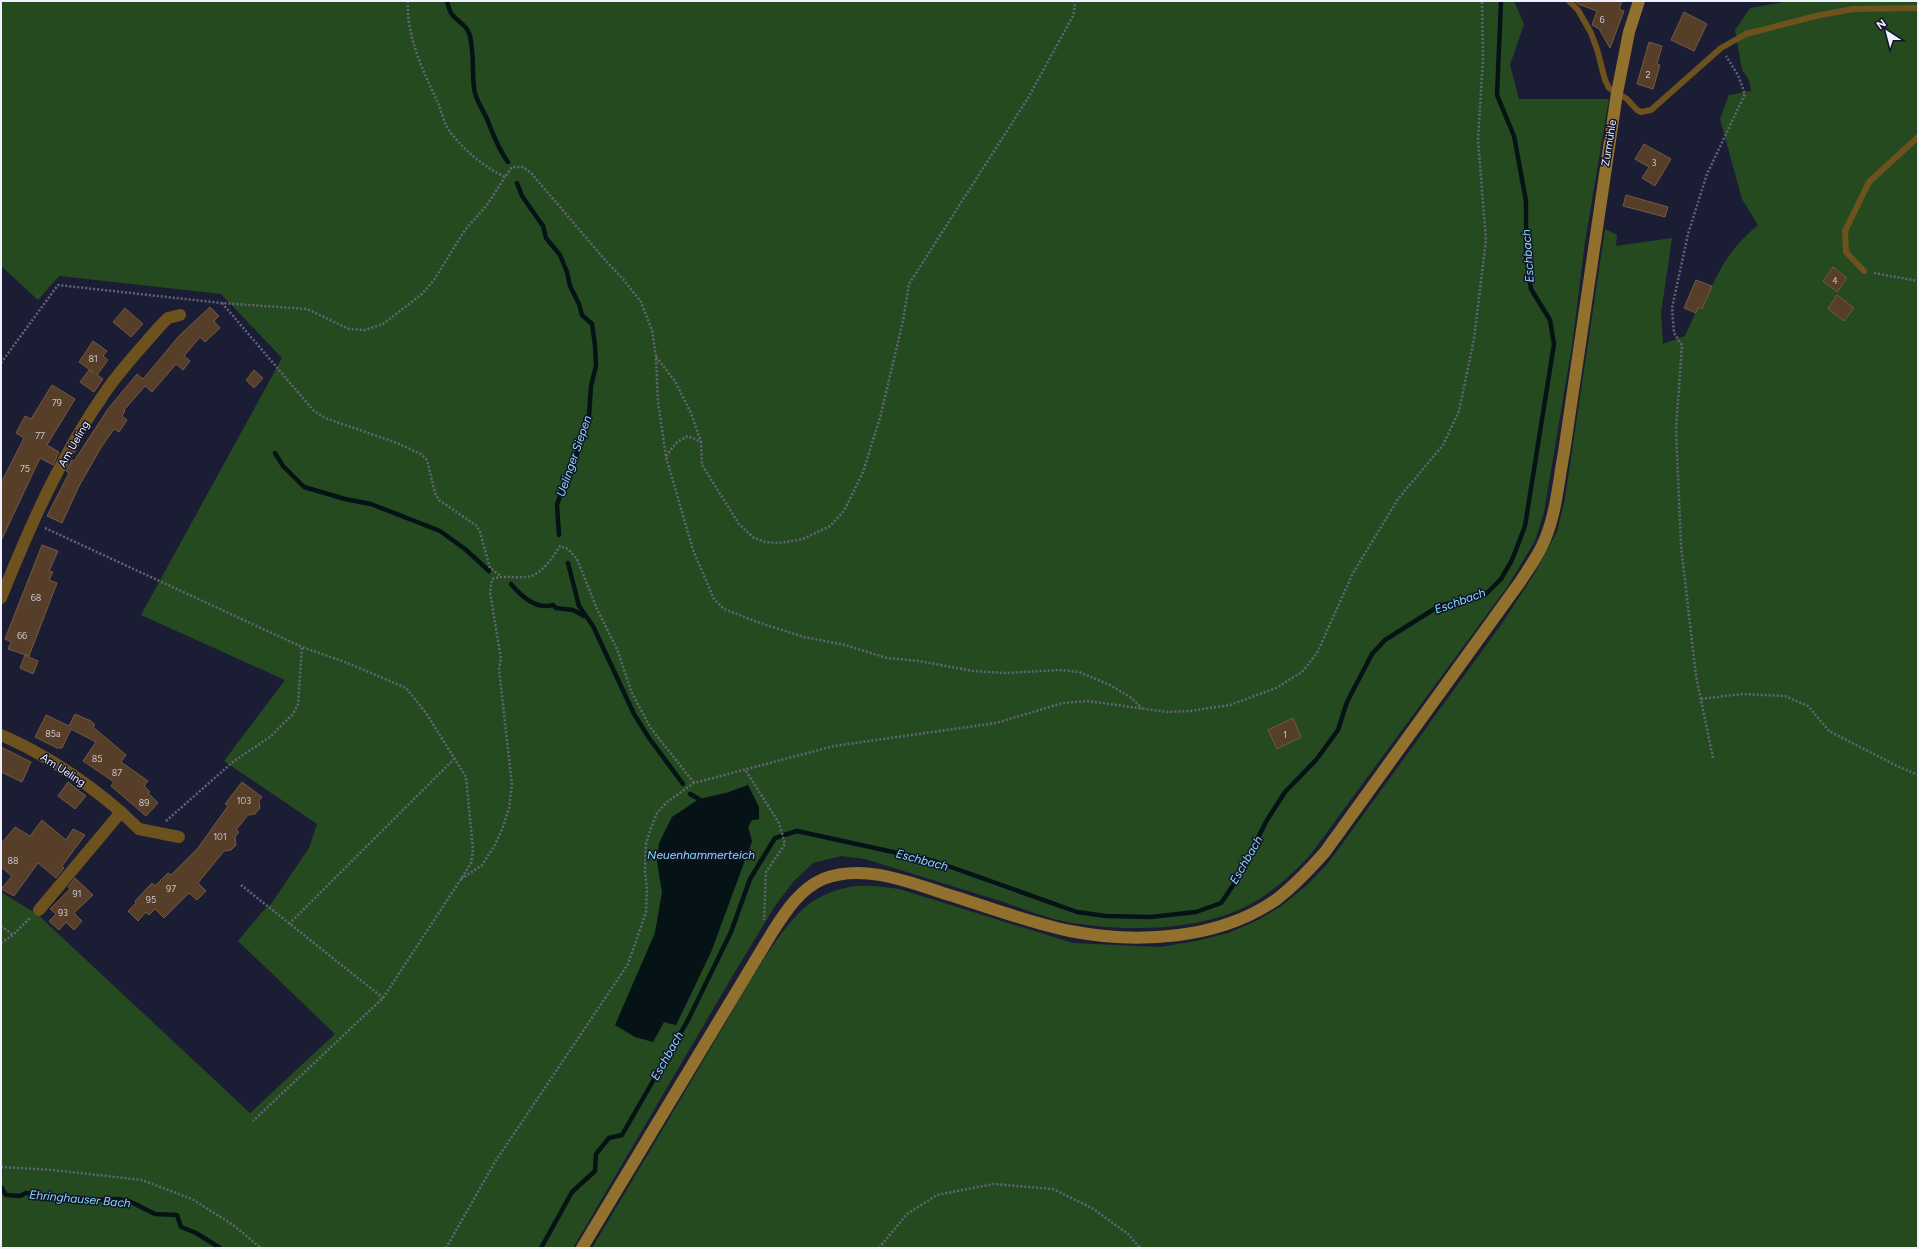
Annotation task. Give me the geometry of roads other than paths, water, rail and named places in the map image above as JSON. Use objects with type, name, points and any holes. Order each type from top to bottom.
[{"type":"main road","name":"Zurmühle","points":[[582,1248],[784,914],[800,896],[823,880],[847,874],[864,873],[884,876],[909,882],[1056,928],[1087,934],[1136,937],[1181,934],[1230,923],[1265,906],[1299,880],[1325,852],[1520,582],[1542,547],[1553,513],[1564,452],[1587,287],[1617,93],[1629,32],[1639,1]]},
{"type":"street","name":"Am Ueling","points":[[1,598],[32,522],[61,465],[106,391],[160,326],[168,318],[180,314]]},
{"type":"street","name":"Am Ueling","points":[[1,735],[25,746],[65,769],[103,797],[139,829],[179,837]]},
{"type":"street","points":[[39,910],[121,812]]},
{"type":"lane","points":[[1569,1],[1578,10],[1591,33],[1598,50],[1605,80],[1609,88],[1627,99],[1637,110],[1641,112],[1651,110],[1721,48],[1746,34],[1816,16],[1853,9],[1918,8]]},
{"type":"lane","points":[[1864,271],[1846,252],[1845,231],[1869,182],[1918,137]]},
{"type":"water","name":"Neuenhammerteich","points":[[748,785],[759,807],[759,819],[752,820],[748,827],[752,841],[711,952],[676,1025],[664,1022],[653,1042],[635,1037],[615,1025],[655,933],[662,893],[657,861],[659,843],[672,817],[699,799],[729,792]]},
{"type":"waterway","name":"Uelinger Siepen","points":[[447,1],[451,13],[469,32],[472,49],[473,81],[476,96],[499,147],[508,162]]},
{"type":"waterway","name":"Eschbach","points":[[541,1248],[572,1192],[595,1171],[596,1154],[609,1138],[622,1135],[688,1020],[731,932],[750,879],[775,838],[797,831],[934,861],[1077,912],[1106,916],[1151,917],[1196,912],[1221,903],[1236,881],[1267,820],[1285,792],[1316,760],[1338,730],[1347,702],[1372,654],[1385,640],[1439,606],[1486,594],[1501,579],[1512,560],[1525,526],[1554,344],[1550,320],[1531,289],[1526,255],[1526,201],[1514,136],[1497,95],[1501,1]]},
{"type":"waterway","name":"Uelinger Siepen","points":[[517,183],[522,196],[543,226],[546,238],[560,255],[567,272],[570,286],[579,304],[582,315],[592,324],[595,345],[596,366],[591,386],[589,416],[585,424],[574,465],[563,486],[557,505],[559,535]]},
{"type":"waterway","points":[[275,453],[283,466],[304,487],[345,499],[371,504],[440,531],[465,549],[489,571]]},
{"type":"waterway","name":"Uelinger Siepen","points":[[568,563],[579,606],[593,626],[634,714],[649,738],[683,784]]},
{"type":"waterway","points":[[511,584],[519,593],[535,604],[541,606],[553,605],[556,608],[573,610],[584,616]]},
{"type":"waterway","name":"Uelinger Siepen","points":[[690,794],[699,799]]},
{"type":"waterway","name":"Ehringhauser Bach","points":[[1,1187],[6,1195],[20,1196],[26,1193],[96,1200],[118,1199],[131,1202],[155,1214],[177,1215],[181,1227],[196,1233],[220,1248]]}]
